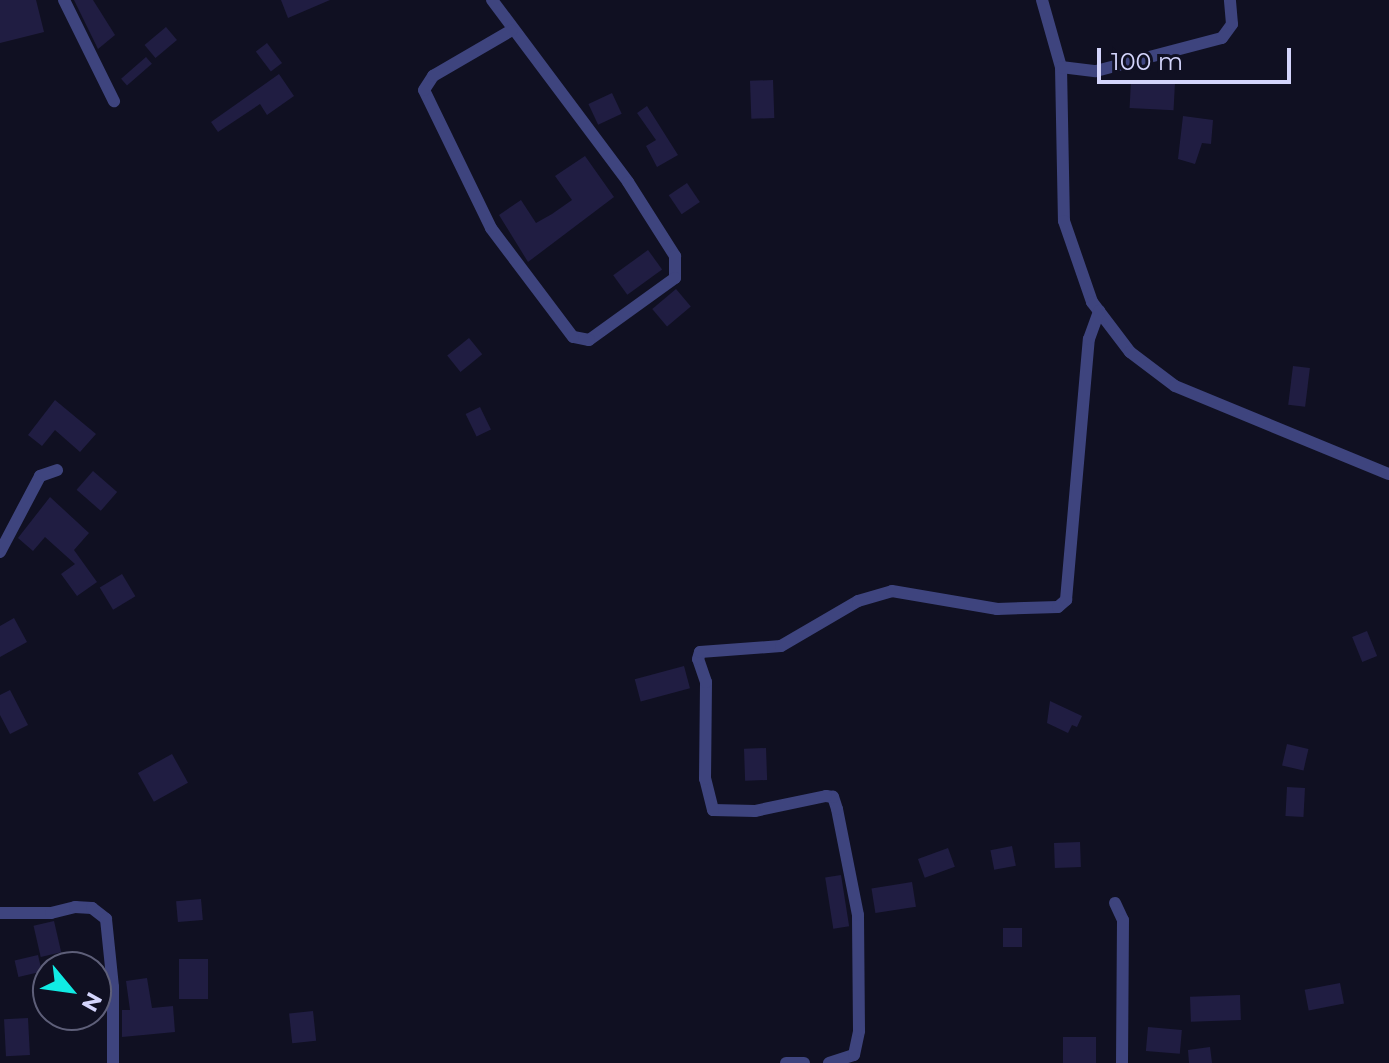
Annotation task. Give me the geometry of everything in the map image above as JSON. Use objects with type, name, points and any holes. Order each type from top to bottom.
[{"type":"street","points":[[64,0],[114,101]]},
{"type":"street","points":[[492,0],[628,182],[675,256],[675,278],[589,340],[573,337],[491,228],[424,90],[433,76],[512,30]]},
{"type":"street","points":[[1042,0],[1061,67],[1064,221],[1099,311],[1130,352],[1203,402],[1389,474]]},
{"type":"street","points":[[1061,67],[1096,71],[1222,38],[1232,24],[1230,0]]},
{"type":"street","points":[[829,1063],[854,1055],[859,1031],[858,915],[837,809],[833,797],[826,796],[755,811],[713,810],[705,779],[708,700],[700,652],[767,650],[816,629],[858,601],[892,591],[997,609],[1058,607],[1066,600],[1089,339],[1099,311]]},
{"type":"street","points":[[0,552],[40,476],[57,470]]},
{"type":"street","points":[[1115,903],[1123,920],[1122,1063]]},
{"type":"street","points":[[0,913],[51,913],[75,907],[92,908],[106,919],[113,987],[113,1063]]},
{"type":"street","points":[[786,1063],[804,1063]]},
{"type":"building","points":[[0,0],[36,0],[44,32],[0,43]]},
{"type":"building","points":[[74,0],[93,0],[115,35],[98,49]]},
{"type":"building","points":[[281,0],[330,0],[288,18]]},
{"type":"building","points":[[166,27],[177,40],[155,58],[145,45]]},
{"type":"building","points":[[267,43],[282,63],[271,71],[256,51]]},
{"type":"building","points":[[146,57],[152,64],[127,85],[121,79]]},
{"type":"building","points":[[279,74],[294,96],[267,115],[260,104],[218,132],[211,122]]},
{"type":"building","points":[[773,80],[774,118],[751,119],[750,81]]},
{"type":"building","points":[[1131,81],[1175,83],[1174,110],[1130,108]]},
{"type":"building","points":[[612,93],[622,114],[598,125],[588,104]]},
{"type":"building","points":[[647,106],[678,155],[657,167],[646,146],[656,140],[637,113]]},
{"type":"building","points":[[1183,116],[1213,120],[1211,144],[1202,143],[1195,164],[1178,159]]},
{"type":"building","points":[[585,156],[614,197],[528,262],[499,215],[521,200],[536,223],[552,214],[572,200],[555,176]]},
{"type":"building","points":[[687,183],[700,202],[682,214],[669,195]]},
{"type":"building","points":[[648,250],[662,269],[627,295],[613,275]]},
{"type":"building","points":[[676,289],[691,307],[667,327],[652,309]]},
{"type":"building","points":[[469,338],[482,354],[460,372],[447,356]]},
{"type":"building","points":[[1293,366],[1310,368],[1305,407],[1288,405]]},
{"type":"building","points":[[55,400],[96,434],[80,452],[55,430],[42,446],[28,435]]},
{"type":"building","points":[[480,407],[491,429],[477,436],[466,414]]},
{"type":"building","points":[[93,471],[117,492],[101,511],[77,490]]},
{"type":"building","points":[[50,497],[89,533],[74,550],[97,582],[77,596],[61,574],[75,564],[45,537],[33,551],[18,538]]},
{"type":"building","points":[[122,574],[135,596],[113,610],[100,587]]},
{"type":"building","points":[[14,618],[27,642],[0,657],[0,626]]},
{"type":"building","points":[[1367,631],[1377,656],[1362,662],[1352,637]]},
{"type":"building","points":[[684,666],[690,688],[641,701],[635,679]]},
{"type":"building","points":[[10,690],[28,725],[10,734],[0,715],[0,695]]},
{"type":"building","points":[[1050,701],[1082,716],[1077,727],[1072,725],[1068,733],[1047,723]]},
{"type":"building","points":[[1287,744],[1308,749],[1303,770],[1282,765]]},
{"type":"building","points":[[766,748],[767,780],[745,781],[744,749]]},
{"type":"building","points":[[172,754],[188,783],[154,802],[138,773]]},
{"type":"building","points":[[1287,787],[1305,788],[1303,817],[1285,816]]},
{"type":"building","points":[[1080,842],[1081,867],[1055,868],[1054,843]]},
{"type":"building","points":[[1012,846],[1016,866],[994,870],[990,850]]},
{"type":"building","points":[[948,848],[955,867],[925,878],[918,859]]},
{"type":"building","points":[[841,875],[849,926],[833,929],[825,878]]},
{"type":"building","points":[[912,882],[916,907],[875,913],[872,888]]},
{"type":"building","points":[[201,899],[203,920],[178,922],[176,901]]},
{"type":"building","points":[[54,921],[61,951],[39,951],[34,926]]},
{"type":"building","points":[[1003,928],[1022,928],[1022,947],[1003,947]]},
{"type":"building","points":[[32,956],[32,974],[18,977],[15,960]]},
{"type":"building","points":[[179,959],[208,959],[208,999],[179,999]]},
{"type":"building","points":[[147,978],[152,1008],[173,1006],[175,1032],[122,1037],[122,1010],[130,1010],[126,981]]},
{"type":"building","points":[[1340,983],[1344,1004],[1309,1010],[1305,990]]},
{"type":"building","points":[[1240,995],[1241,1020],[1191,1022],[1190,997]]},
{"type":"building","points":[[313,1011],[316,1041],[292,1043],[289,1014]]},
{"type":"building","points":[[28,1018],[30,1055],[6,1056],[4,1019]]},
{"type":"building","points":[[1148,1027],[1182,1030],[1180,1054],[1146,1051]]},
{"type":"building","points":[[1063,1037],[1096,1037],[1096,1063],[1063,1063]]},
{"type":"building","points":[[1210,1047],[1212,1063],[1189,1063],[1188,1050]]}]
